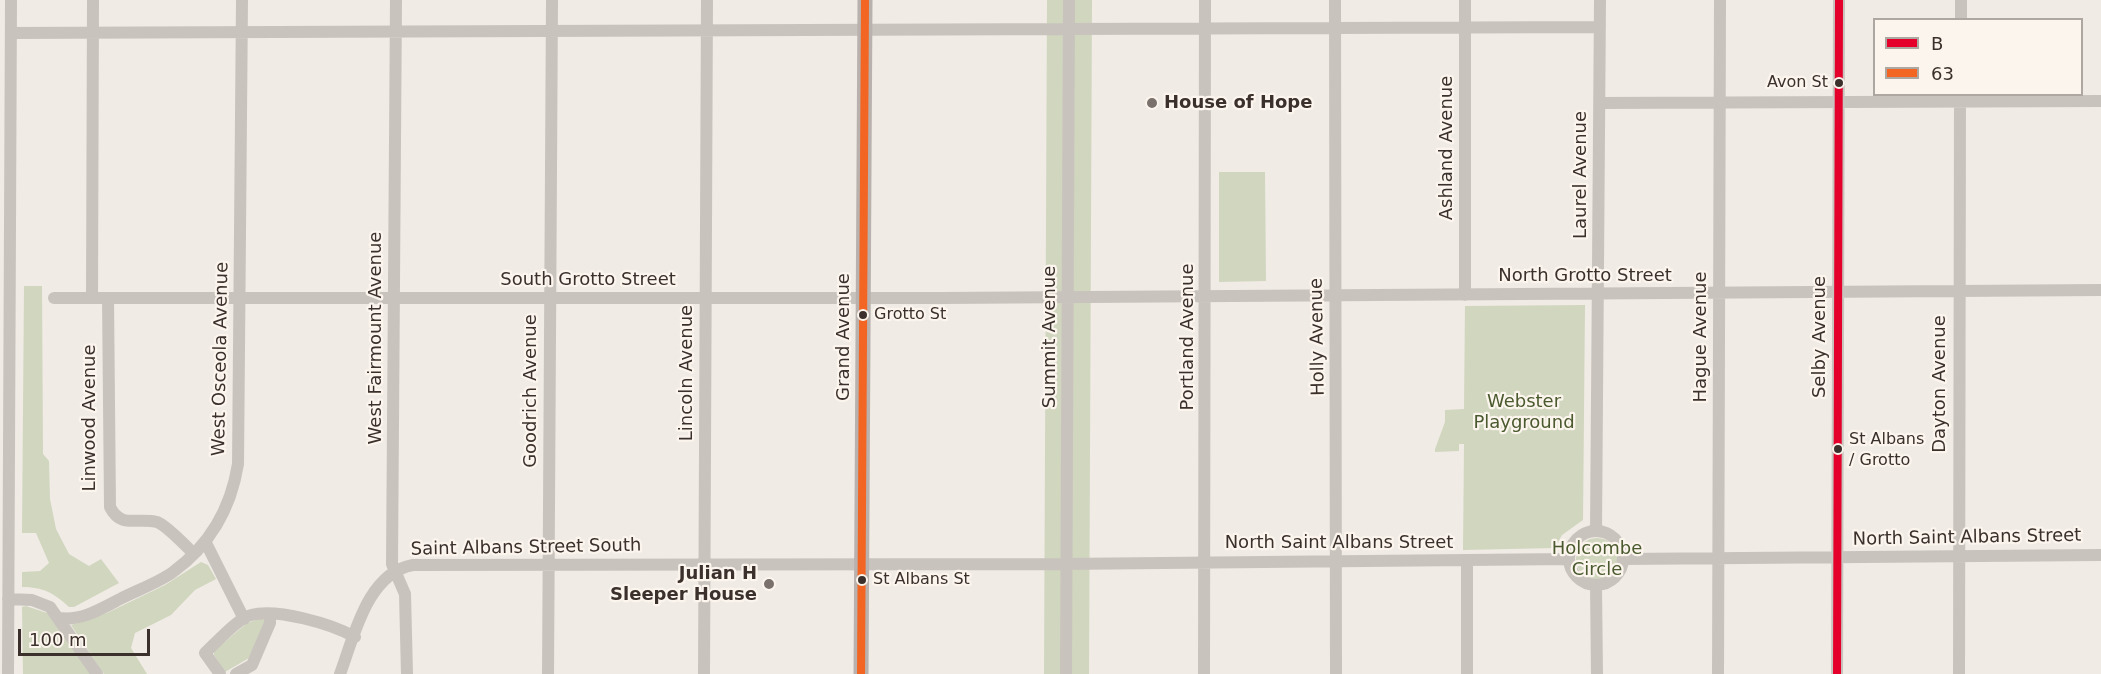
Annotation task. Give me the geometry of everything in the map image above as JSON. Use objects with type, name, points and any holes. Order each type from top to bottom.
[{"type":"main road","name":"Grand Avenue","points":[[861,674],[865,0]]},
{"type":"street","points":[[8,674],[8,599],[4,514],[11,0]]},
{"type":"street","points":[[54,298],[92,298],[93,0]]},
{"type":"street","name":"West Osceola Avenue","points":[[60,618],[70,619],[99,610],[172,573],[205,541],[223,517],[230,499],[238,464],[242,0]]},
{"type":"street","name":"West Fairmount Avenue","points":[[396,0],[392,564],[405,594],[407,674]]},
{"type":"street","name":"Goodrich Avenue","points":[[548,674],[552,0]]},
{"type":"street","name":"Lincoln Avenue","points":[[704,674],[706,0]]},
{"type":"street","name":"Summit Avenue","points":[[1066,674],[1069,0]]},
{"type":"street","name":"Portland Avenue","points":[[1204,674],[1205,0]]},
{"type":"street","name":"Holly Avenue","points":[[1335,0],[1336,674]]},
{"type":"street","name":"Ashland Avenue","points":[[1465,0],[1465,295]]},
{"type":"street","name":"Laurel Avenue","points":[[1596,531],[1600,0]]},
{"type":"street","name":"Hague Avenue","points":[[1718,674],[1720,0]]},
{"type":"street","name":"Selby Avenue","points":[[1838,674],[1839,0]]},
{"type":"street","points":[[1961,0],[1961,18]]},
{"type":"street","points":[[11,33],[552,33],[1600,27]]},
{"type":"street","points":[[1600,103],[1839,102],[1960,98],[2101,101]]},
{"type":"street","name":"Dayton Avenue","points":[[1959,674],[1960,98]]},
{"type":"street","name":"North Grotto Street","points":[[1068,297],[2101,290]]},
{"type":"street","name":"South Grotto Street","points":[[92,298],[1068,297]]},
{"type":"street","name":"Linwood Avenue","points":[[108,298],[110,507],[117,517],[125,522],[160,524],[194,554]]},
{"type":"street","points":[[1596,531],[1615,540],[1623,559],[1621,570],[1611,582],[1596,585],[1578,580],[1572,573],[1568,559],[1574,542],[1588,532],[1596,531]]},
{"type":"street","points":[[205,541],[244,618]]},
{"type":"street","name":"North Saint Albans Street","points":[[1623,559],[2101,555]]},
{"type":"street","name":"North Saint Albans Street","points":[[862,564],[1568,559]]},
{"type":"street","points":[[1467,561],[1467,674]]},
{"type":"street","name":"Saint Albans Street South","points":[[340,674],[374,592],[395,572],[413,565],[862,564]]},
{"type":"street","points":[[1596,585],[1597,674]]},
{"type":"street","points":[[8,599],[43,603],[60,618],[97,674]]},
{"type":"street","points":[[236,674],[252,664],[270,623],[270,614]]},
{"type":"street","points":[[220,674],[205,653],[244,618],[251,615],[270,614],[340,629],[355,637]]},
{"type":"green space","points":[[1047,0],[1092,0],[1089,674],[1044,674]]},
{"type":"green space","points":[[1219,172],[1265,172],[1266,281],[1219,282]]},
{"type":"green space","points":[[24,286],[42,286],[43,454],[49,461],[50,499],[56,529],[69,554],[89,566],[101,559],[119,583],[74,607],[69,607],[48,592],[22,587],[22,572],[40,571],[49,563],[36,533],[22,533]]},
{"type":"green space","name":"Webster Playground","points":[[1585,305],[1583,520],[1562,535],[1555,548],[1463,550],[1464,444],[1459,444],[1459,451],[1435,452],[1435,449],[1445,422],[1445,410],[1464,409],[1465,306]]},
{"type":"green space","name":"Holcombe Circle","points":[[1597,538],[1612,544],[1618,559],[1612,574],[1597,580],[1582,574],[1576,559],[1582,544]]},
{"type":"green space","points":[[201,562],[208,565],[216,579],[195,590],[171,615],[135,633],[131,648],[147,674],[104,674],[71,625],[107,613],[165,585]]},
{"type":"green space","points":[[26,606],[50,614],[91,674],[23,674],[22,607]]},
{"type":"green space","points":[[262,618],[266,621],[249,658],[225,672],[214,655],[214,651],[247,623]]},
{"type":"transit line","name":"63","points":[[861,674],[865,0]]},
{"type":"transit line","name":"B","points":[[1837,674],[1839,0]]},
{"type":"place","name":"Avon St","points":[[1839,83]]},
{"type":"place","name":"House of Hope","points":[[1152,103]]},
{"type":"place","name":"Grotto St","points":[[863,315]]},
{"type":"place","name":"St Albans / Grotto","points":[[1838,449]]},
{"type":"place","name":"St Albans St","points":[[862,580]]},
{"type":"place","name":"Julian H Sleeper House","points":[[769,584]]}]
